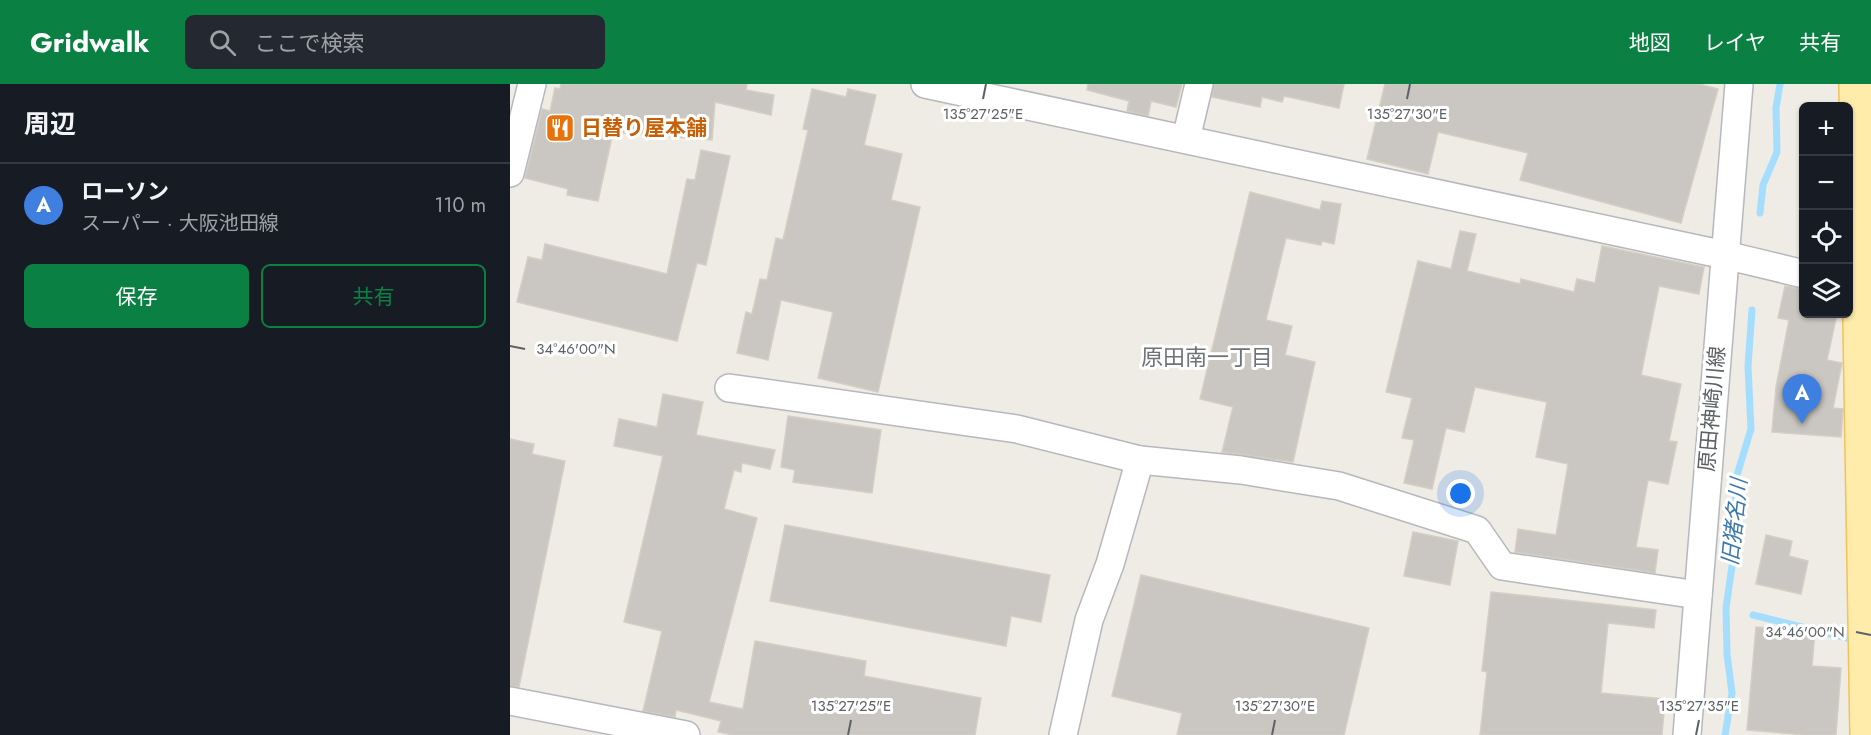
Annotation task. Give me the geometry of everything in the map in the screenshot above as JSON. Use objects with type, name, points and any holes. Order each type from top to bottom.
[{"type":"main road","points":[[1856,84],[1867,735]]},
{"type":"street","points":[[510,173],[532,84]]},
{"type":"street","points":[[925,84],[1725,255],[1799,273]]},
{"type":"street","points":[[1186,139],[1199,84]]},
{"type":"street","name":"原田神崎川線","points":[[1687,735],[1739,84]]},
{"type":"street","points":[[729,388],[1017,429],[1140,460],[1241,470],[1339,486],[1477,530],[1502,566],[1698,595]]},
{"type":"street","points":[[1063,735],[1089,620],[1110,564],[1140,460]]},
{"type":"street","points":[[510,701],[686,735]]},
{"type":"building","points":[[561,84],[747,84],[746,90],[774,95],[771,115],[715,102],[712,140],[613,132],[598,201],[567,195],[568,189],[525,178],[542,109],[550,111],[555,88],[560,89]]},
{"type":"building","points":[[1088,84],[1182,84],[1176,107],[1151,101],[1148,116],[1127,111],[1129,101],[1087,90]]},
{"type":"building","points":[[1214,84],[1344,84],[1339,108],[1284,96],[1282,102],[1262,97],[1260,107],[1212,97]]},
{"type":"building","points":[[1385,84],[1699,84],[1718,89],[1681,223],[1520,180],[1528,153],[1438,132],[1428,174],[1367,159]]},
{"type":"building","points":[[812,89],[846,97],[848,89],[876,95],[864,145],[902,154],[891,200],[920,207],[878,392],[818,378],[833,312],[781,300],[768,360],[737,353],[746,312],[752,314],[760,279],[767,280],[776,238],[783,240],[808,130],[803,129]]},
{"type":"building","points":[[701,150],[730,156],[706,265],[697,263],[677,341],[517,302],[528,257],[542,260],[545,244],[667,274],[687,179],[695,180]]},
{"type":"building","points":[[1250,192],[1320,210],[1322,201],[1341,204],[1334,244],[1322,241],[1321,245],[1286,238],[1266,320],[1292,326],[1285,355],[1315,362],[1293,462],[1222,452],[1233,407],[1200,399]]},
{"type":"building","points":[[1460,231],[1476,234],[1467,271],[1520,284],[1521,279],[1574,292],[1577,279],[1595,283],[1602,246],[1704,267],[1699,294],[1659,286],[1641,375],[1681,384],[1669,441],[1677,442],[1668,484],[1648,480],[1636,547],[1658,550],[1655,573],[1515,552],[1518,529],[1556,535],[1568,464],[1536,457],[1547,402],[1475,387],[1464,432],[1446,428],[1432,489],[1404,483],[1414,440],[1402,438],[1412,398],[1386,392],[1418,261],[1451,269]]},
{"type":"building","points":[[1785,286],[1799,288],[1799,318],[1836,318],[1827,360],[1842,363],[1833,408],[1843,409],[1841,437],[1772,432],[1776,387],[1789,320],[1778,318]]},
{"type":"building","points":[[663,394],[703,402],[696,435],[775,450],[770,469],[742,463],[741,472],[734,470],[724,509],[757,518],[709,702],[743,709],[755,641],[866,661],[864,676],[981,698],[975,735],[733,735],[718,732],[721,721],[676,710],[675,717],[643,711],[662,631],[624,622],[663,456],[614,446],[619,419],[657,427]]},
{"type":"building","points":[[788,416],[881,430],[872,493],[793,482],[795,470],[781,467]]},
{"type":"building","points":[[510,439],[534,444],[532,454],[565,461],[519,687],[510,686]]},
{"type":"building","points":[[785,525],[1050,575],[1041,622],[1011,616],[1006,646],[770,601]]},
{"type":"building","points":[[1413,532],[1458,541],[1450,585],[1404,576]]},
{"type":"building","points":[[1766,535],[1792,541],[1789,556],[1808,561],[1801,594],[1756,584]]},
{"type":"building","points":[[1141,575],[1369,628],[1344,735],[1177,735],[1182,713],[1112,696]]},
{"type":"building","points":[[1491,592],[1656,610],[1654,628],[1608,623],[1601,693],[1665,699],[1662,735],[1480,735],[1487,672],[1482,671]]},
{"type":"building","points":[[1756,627],[1815,632],[1812,666],[1841,668],[1836,735],[1747,730]]},
{"type":"waterway","name":"旧猪名川","points":[[1760,213],[1763,185],[1777,152],[1776,108],[1780,84]]},
{"type":"waterway","name":"旧猪名川","points":[[1725,735],[1732,693],[1727,654],[1726,608],[1733,559],[1737,475],[1751,429],[1748,366],[1752,310]]},
{"type":"waterway","points":[[1753,615],[1847,638]]},
{"type":"place","name":"日替り屋本舗","points":[[560,128]]},
{"type":"place","name":"ローソン","points":[[1802,424]]},
{"type":"district","name":"原田南一丁目","points":[[1207,357]]}]
